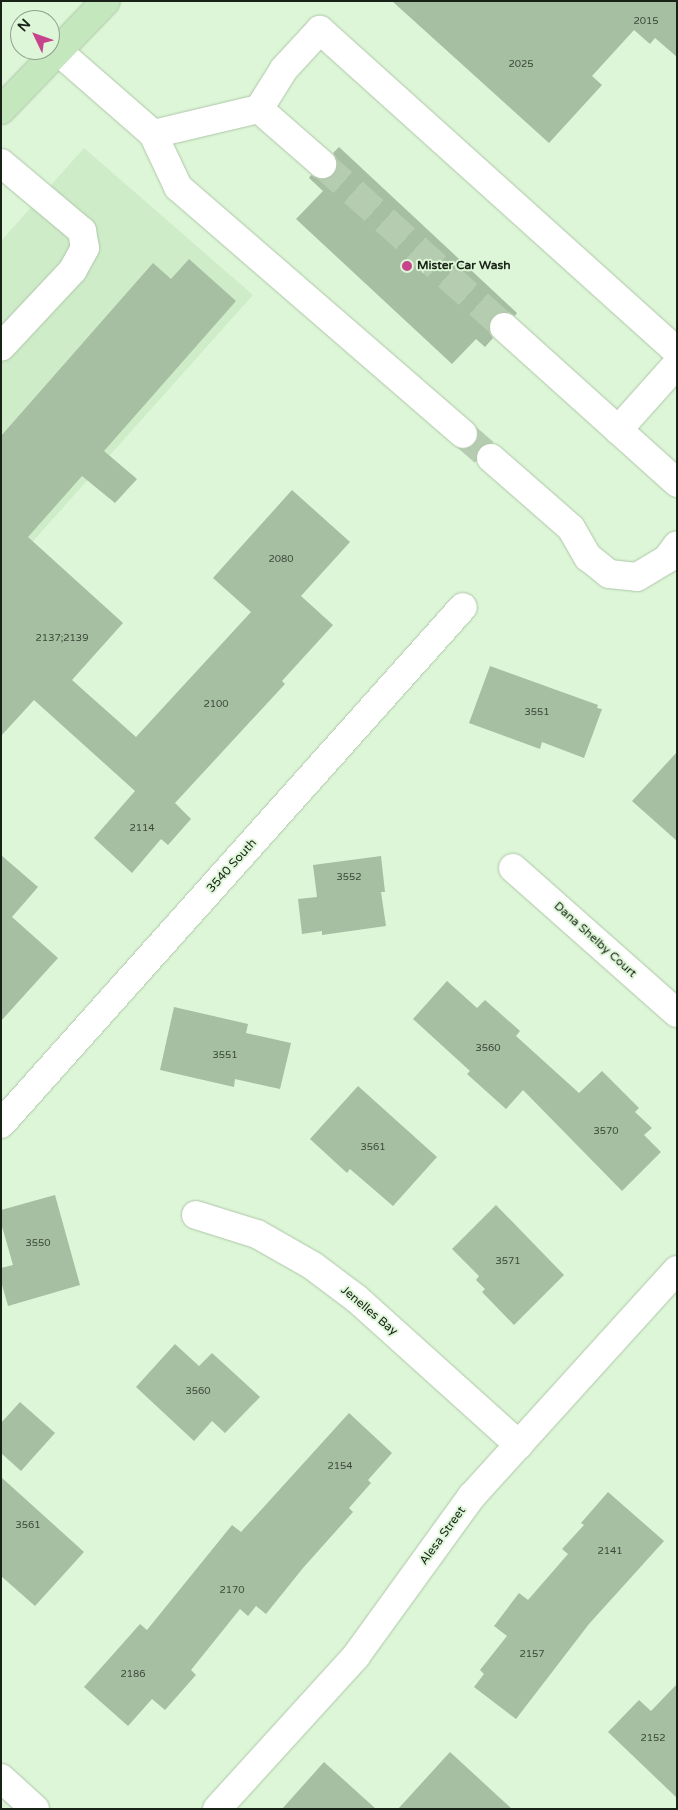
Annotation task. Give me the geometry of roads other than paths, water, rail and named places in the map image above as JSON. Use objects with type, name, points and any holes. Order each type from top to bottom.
[{"type":"main road","points":[[60,49],[102,3]]},
{"type":"main road","points":[[1,110],[49,60]]},
{"type":"street","points":[[153,134],[259,109],[284,69],[320,30],[677,352]]},
{"type":"street","points":[[60,53],[153,134],[178,187],[463,434]]},
{"type":"street","points":[[259,109],[322,164]]},
{"type":"street","points":[[1,163],[82,231],[85,248],[73,270],[1,347]]},
{"type":"street","points":[[504,327],[677,483]]},
{"type":"street","points":[[618,430],[677,364]]},
{"type":"street","points":[[491,458],[571,528],[588,557],[609,574],[638,577],[667,560],[677,545]]},
{"type":"street","name":"3540 South","points":[[1,1124],[463,607]]},
{"type":"street","name":"Dana Shelby Court","points":[[514,868],[677,1013]]},
{"type":"street","name":"Jenelles Bay","points":[[196,1215],[256,1234],[313,1266],[357,1299],[519,1445]]},
{"type":"street","name":"Alesa Street","points":[[217,1809],[356,1656],[472,1496],[677,1270]]},
{"type":"street","points":[[1,1778],[35,1809]]},
{"type":"tunnel","points":[[322,164],[504,327]]},
{"type":"tunnel","points":[[463,434],[491,458]]},
{"type":"place","name":"Mister Car Wash","points":[[407,266]]}]
